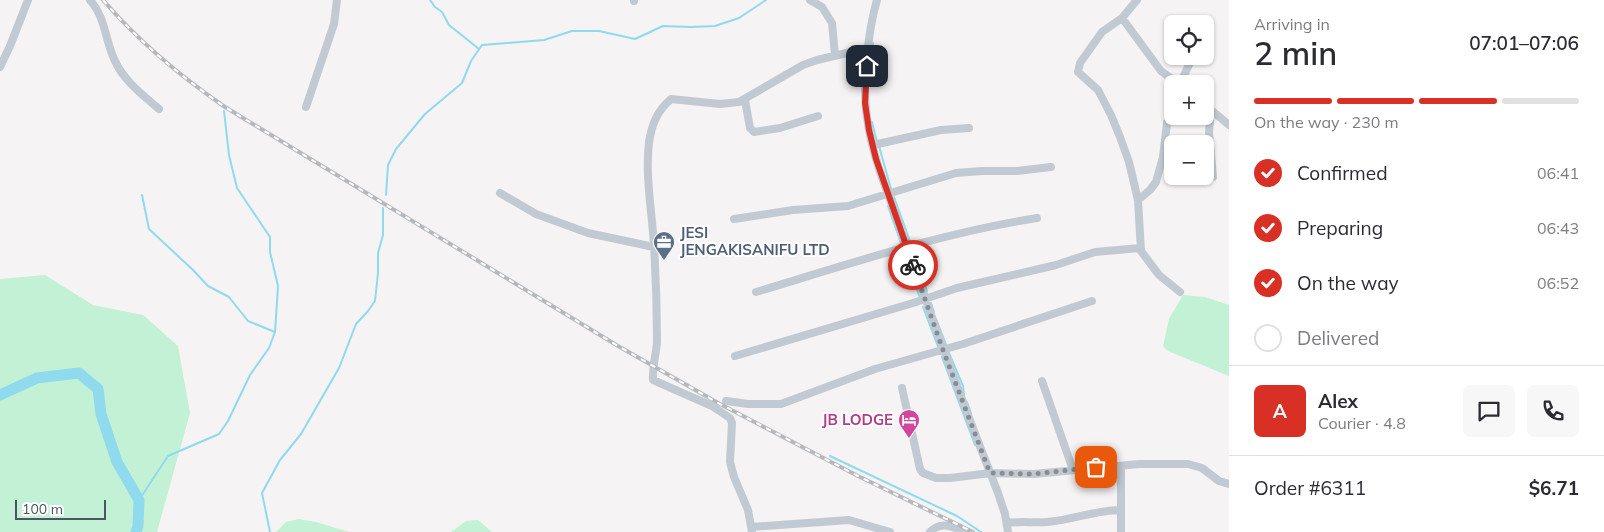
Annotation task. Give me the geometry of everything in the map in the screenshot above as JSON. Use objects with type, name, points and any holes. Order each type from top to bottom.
[{"type":"street","points":[[0,67],[28,0]]},
{"type":"street","points":[[90,0],[101,16],[114,60],[121,72],[140,93],[159,109]]},
{"type":"street","points":[[306,107],[334,24],[337,0]]},
{"type":"street","points":[[810,0],[822,8],[832,24],[835,55]]},
{"type":"street","points":[[877,0],[868,48],[865,103],[873,145],[943,350],[1003,505],[1008,532]]},
{"type":"street","points":[[1137,0],[1122,18],[1102,32],[1078,67],[1080,75],[1098,90],[1105,106],[1112,115],[1129,162],[1138,200],[1140,248],[1159,275],[1180,292]]},
{"type":"street","points":[[1122,18],[1161,71],[1167,75]]},
{"type":"street","points":[[868,48],[816,60],[794,70],[745,100],[733,104],[671,99],[656,116],[649,144],[648,184],[654,247],[657,340],[653,380],[712,406],[730,418],[732,424],[730,462],[734,478],[748,510],[751,530],[849,520],[890,532]]},
{"type":"street","points":[[745,100],[750,128],[754,132],[780,128],[818,116]]},
{"type":"street","points":[[1214,112],[1229,125]]},
{"type":"street","points":[[1138,200],[1156,182],[1163,157],[1167,125]]},
{"type":"street","points":[[873,145],[941,130],[969,128]]},
{"type":"street","points":[[734,220],[793,210],[848,206],[956,173],[1017,171],[1051,167]]},
{"type":"street","points":[[500,193],[536,214],[588,233],[654,247]]},
{"type":"street","points":[[756,292],[907,246],[1005,222],[1037,218]]},
{"type":"street","points":[[735,356],[957,288],[1056,265],[1095,252],[1140,248]]},
{"type":"street","points":[[726,401],[748,404],[781,404],[875,370],[943,350],[1092,301]]},
{"type":"street","points":[[1042,381],[1073,470]]},
{"type":"street","points":[[902,388],[913,442],[922,473],[936,478],[990,473],[1026,474],[1162,464],[1196,466],[1206,470],[1219,481],[1229,484]]},
{"type":"street","points":[[1121,466],[1121,532]]},
{"type":"street","points":[[1007,523],[1047,522],[1094,512],[1121,510]]},
{"type":"street","points":[[930,532],[935,527],[943,524],[966,532]]},
{"type":"green space","points":[[45,275],[93,305],[143,315],[178,346],[190,413],[157,532],[0,532],[0,279]]},
{"type":"green space","points":[[1183,295],[1205,297],[1229,305],[1229,376],[1168,351],[1163,346],[1169,319]]},
{"type":"green space","points":[[299,519],[349,532],[276,532],[286,522]]},
{"type":"green space","points":[[478,520],[492,532],[451,532],[466,521]]},
{"type":"waterway","points":[[430,0],[442,12],[449,25],[479,49]]},
{"type":"waterway","points":[[386,195],[388,165],[396,149],[425,114],[462,83],[471,61],[482,45],[544,40],[572,31],[599,31],[635,39],[663,26],[715,26],[739,18],[766,0]]},
{"type":"waterway","points":[[870,71],[873,43]]},
{"type":"waterway","points":[[139,500],[168,456],[219,434],[228,421],[250,375],[269,348],[275,332],[278,286],[270,252],[270,237],[237,188],[229,155],[224,111]]},
{"type":"waterway","points":[[872,122],[877,142]]},
{"type":"waterway","points":[[879,146],[891,189]]},
{"type":"waterway","points":[[142,195],[149,229],[208,286],[229,297],[248,321],[275,332]]},
{"type":"waterway","points":[[894,197],[911,244]]},
{"type":"waterway","points":[[888,206],[902,246]]},
{"type":"waterway","points":[[270,532],[262,493],[280,460],[301,434],[339,368],[356,324],[375,301],[378,253],[383,235],[383,208]]},
{"type":"waterway","points":[[904,252],[920,298]]},
{"type":"waterway","points":[[914,255],[927,291]]},
{"type":"waterway","points":[[931,303],[934,312]]},
{"type":"waterway","points":[[923,307],[939,349]]},
{"type":"waterway","points":[[936,319],[947,347]]},
{"type":"waterway","points":[[949,353],[963,386],[964,395]]},
{"type":"waterway","points":[[942,357],[975,445]]},
{"type":"waterway","points":[[0,395],[37,378],[79,373],[98,389],[101,414],[117,462],[139,500],[136,532]]},
{"type":"waterway","points":[[967,402],[971,413]]},
{"type":"waterway","points":[[830,456],[957,516],[981,532]]},
{"type":"railway","points":[[103,0],[161,58],[225,107],[618,346],[720,404],[858,476],[973,532]]},
{"type":"way so far","points":[[913,265],[990,473],[1034,474],[1096,467]]},
{"type":"place","name":"JESI JENGAKISANIFU LTD","points":[[664,261]]},
{"type":"place","name":"JB LODGE","points":[[909,439]]},
{"type":"route","points":[[867,66],[865,103],[869,130],[876,159],[913,265]]}]
